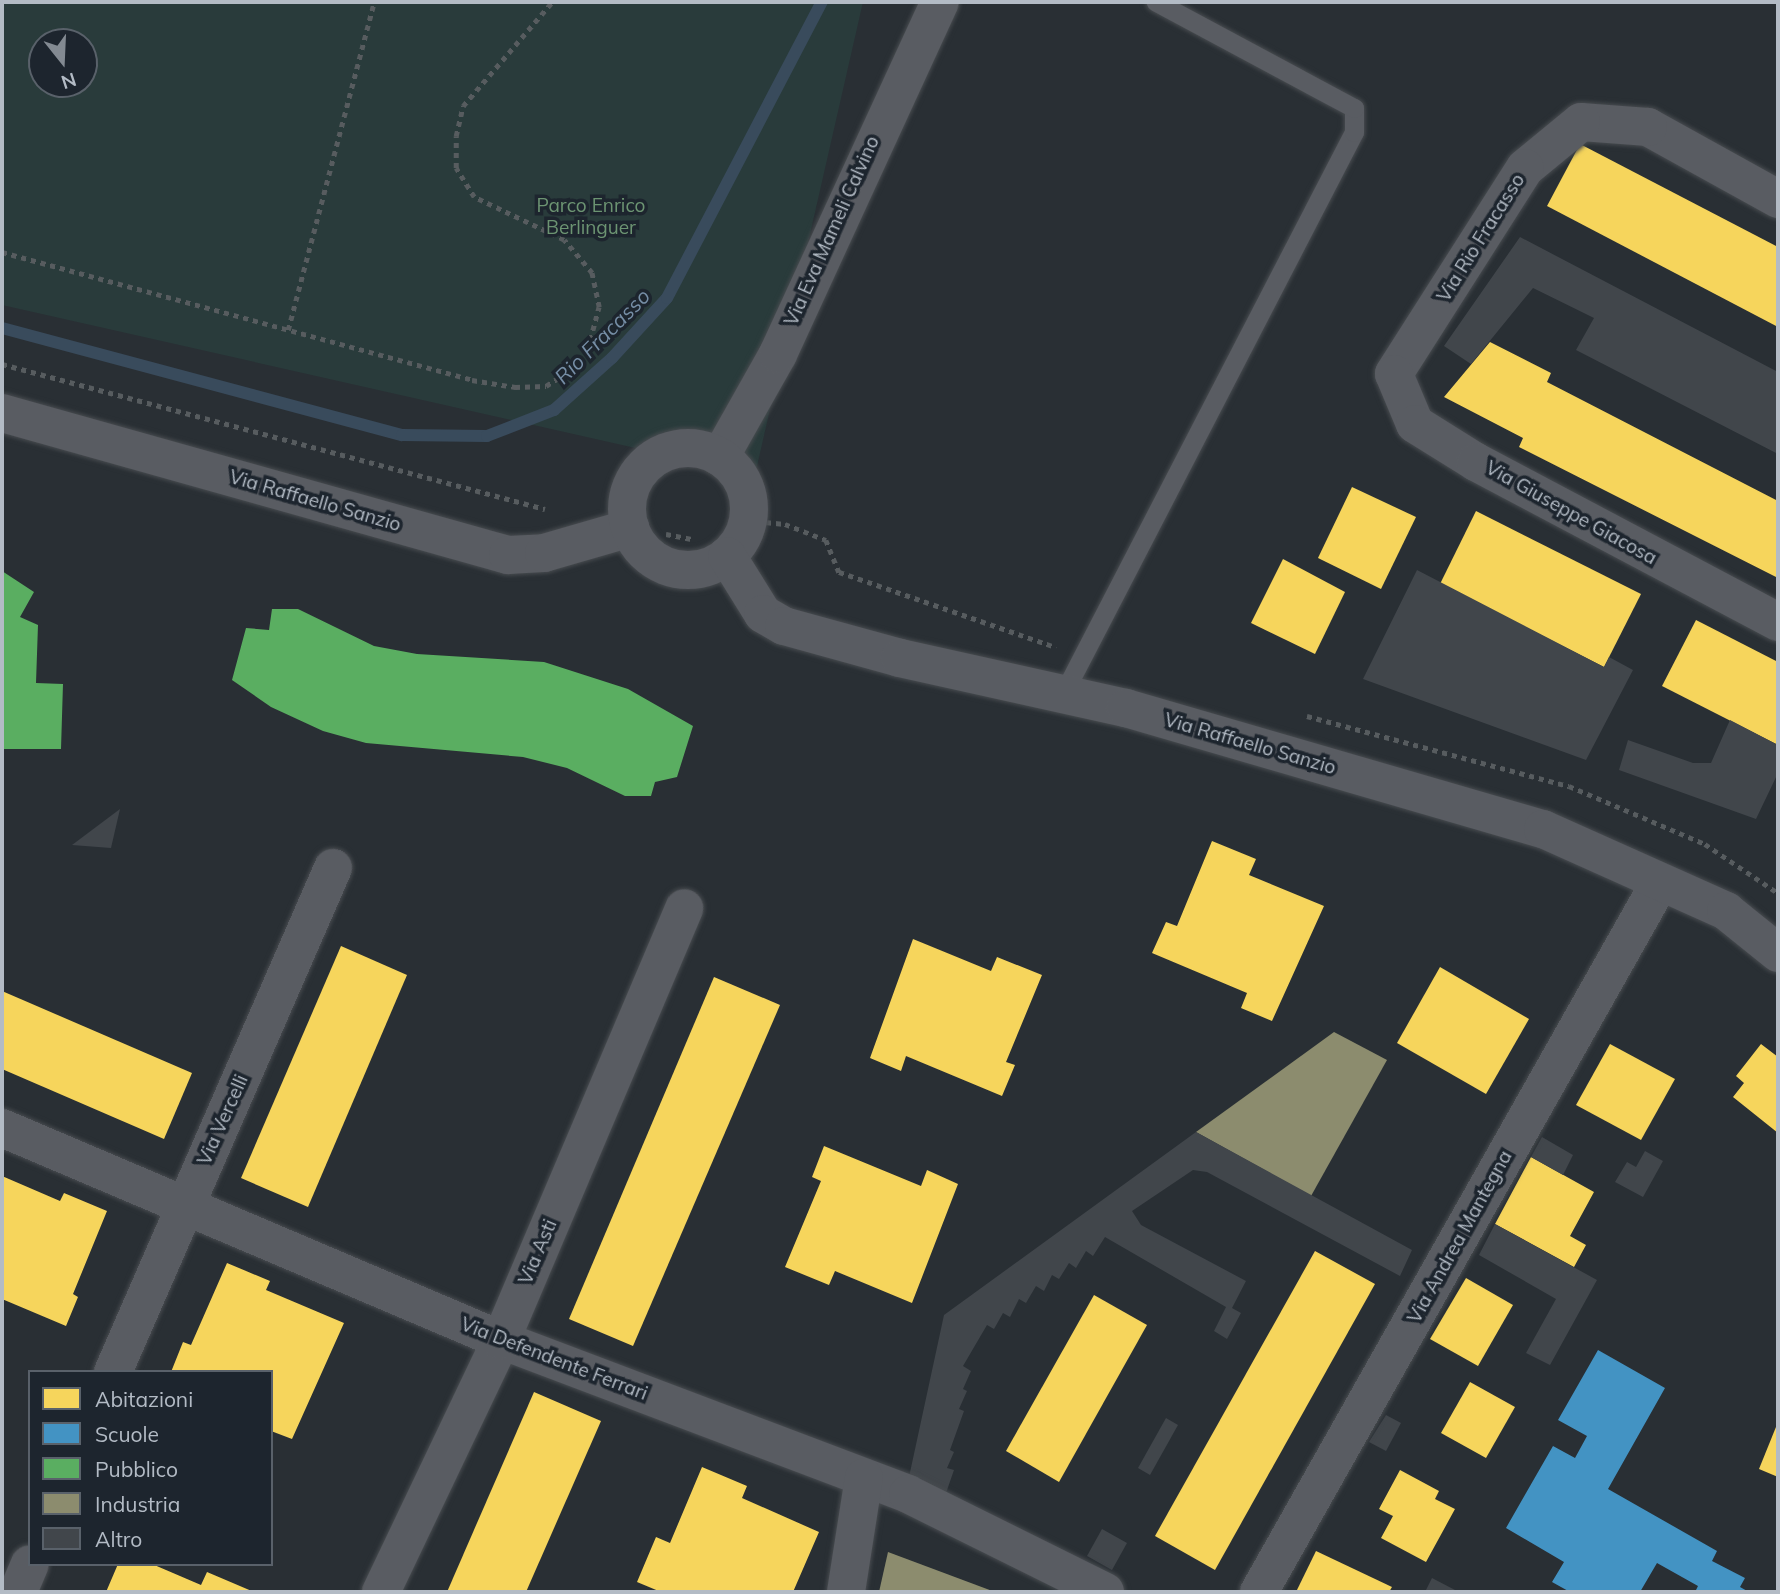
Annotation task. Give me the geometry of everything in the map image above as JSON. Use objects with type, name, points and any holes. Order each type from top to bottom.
[{"type":"street","name":"Via Eva Mameli Calvino","points":[[720,457],[778,354],[940,2]]},
{"type":"street","name":"Via Rio Fracasso","points":[[1394,374],[1525,168],[1581,122],[1648,127],[1778,198]]},
{"type":"street","name":"Via Giuseppe Giacosa","points":[[1394,374],[1415,424],[1535,494],[1778,622]]},
{"type":"street","name":"Via Raffaello Sanzio","points":[[2,413],[509,555],[544,553],[642,530]]},
{"type":"street","points":[[684,448],[720,457],[745,485],[749,505],[748,523],[722,537],[691,570],[671,568],[653,559],[629,491],[650,461],[684,448]]},
{"type":"street","name":"Via Raffaello Sanzio","points":[[722,537],[764,614],[784,626],[900,658],[1126,708],[1543,829],[1726,911],[1778,953]]},
{"type":"street","name":"Via Vercelli","points":[[114,1370],[332,867]]},
{"type":"street","name":"Via Andrea Mantegna","points":[[1259,1592],[1661,882]]},
{"type":"street","name":"Via Asti","points":[[381,1592],[500,1340],[684,908]]},
{"type":"street","name":"Via Defendente Ferrari","points":[[2,1128],[500,1340],[908,1494],[1105,1592]]},
{"type":"street","points":[[846,1592],[864,1477]]},
{"type":"street","points":[[18,1592],[29,1566]]},
{"type":"lane","points":[[1063,694],[1354,132],[1354,108],[1156,2]]},
{"type":"path","points":[[288,330],[374,2]]},
{"type":"path","points":[[2,252],[472,380],[515,387],[546,386],[572,369],[590,340],[599,307],[592,273],[564,240],[474,197],[456,167],[456,136],[463,106],[552,2]]},
{"type":"path","points":[[2,365],[548,510]]},
{"type":"path","points":[[642,530],[693,540],[722,537],[756,518],[785,524],[826,540],[839,572],[1083,656]]},
{"type":"path","points":[[1299,713],[1569,786],[1705,844],[1778,892]]},
{"type":"green space","name":"Parco Enrico Berlinguer","points":[[2,2],[863,2],[755,475],[2,305]]},
{"type":"building: Abitazioni","points":[[1580,144],[1778,247],[1778,327],[1547,206]]},
{"type":"building: Abitazioni","points":[[1490,342],[1551,373],[1547,382],[1778,501],[1778,578],[1519,447],[1523,438],[1444,397]]},
{"type":"building: Abitazioni","points":[[1352,487],[1416,517],[1381,589],[1318,558]]},
{"type":"building: Abitazioni","points":[[1476,511],[1641,594],[1604,667],[1440,584]]},
{"type":"building: Abitazioni","points":[[1283,559],[1345,592],[1315,654],[1251,623]]},
{"type":"building: Abitazioni","points":[[1696,620],[1778,662],[1778,745],[1662,686]]},
{"type":"building: Abitazioni","points":[[1212,841],[1256,859],[1249,875],[1324,906],[1272,1021],[1241,1008],[1247,993],[1152,953],[1166,922],[1177,926]]},
{"type":"building: Abitazioni","points":[[913,939],[991,971],[997,957],[1042,975],[1006,1062],[1015,1065],[1002,1096],[906,1056],[901,1071],[870,1058]]},
{"type":"building: Abitazioni","points":[[341,946],[407,975],[308,1207],[241,1178]]},
{"type":"building: Abitazioni","points":[[1440,967],[1529,1019],[1486,1094],[1397,1043]]},
{"type":"building: Abitazioni","points":[[714,977],[780,1005],[633,1346],[569,1319]]},
{"type":"building: Abitazioni","points":[[2,991],[192,1073],[164,1139],[2,1069]]},
{"type":"building: Abitazioni","points":[[1610,1044],[1675,1079],[1641,1140],[1576,1105]]},
{"type":"building: Abitazioni","points":[[1761,1044],[1778,1057],[1778,1133],[1733,1097],[1744,1083],[1736,1076]]},
{"type":"building: Abitazioni","points":[[824,1146],[921,1186],[927,1170],[958,1184],[912,1303],[835,1271],[829,1285],[785,1267],[821,1181],[812,1177]]},
{"type":"building: Abitazioni","points":[[1531,1157],[1594,1192],[1570,1236],[1586,1245],[1574,1267],[1495,1224]]},
{"type":"building: Abitazioni","points":[[2,1176],[60,1201],[64,1193],[107,1211],[73,1294],[78,1297],[66,1326],[2,1299]]},
{"type":"building: Abitazioni","points":[[1315,1251],[1375,1284],[1215,1570],[1155,1536]]},
{"type":"building: Abitazioni","points":[[227,1263],[270,1281],[266,1290],[344,1323],[292,1439],[273,1432],[273,1370],[172,1370],[183,1342],[191,1345]]},
{"type":"building: Abitazioni","points":[[1466,1278],[1513,1305],[1478,1366],[1430,1339]]},
{"type":"building: Abitazioni","points":[[1094,1295],[1147,1325],[1059,1482],[1006,1451]]},
{"type":"building: Abitazioni","points":[[1470,1382],[1515,1407],[1486,1458],[1441,1433]]},
{"type":"building: Abitazioni","points":[[534,1392],[601,1421],[526,1592],[447,1592]]},
{"type":"building: Abitazioni","points":[[1778,1422],[1778,1477],[1759,1469]]},
{"type":"building: Abitazioni","points":[[702,1467],[747,1486],[742,1498],[819,1532],[793,1592],[661,1592],[637,1582],[656,1537],[670,1543]]},
{"type":"building: Abitazioni","points":[[1400,1470],[1439,1491],[1435,1499],[1455,1509],[1426,1562],[1381,1538],[1393,1516],[1379,1509]]},
{"type":"building: Abitazioni","points":[[1316,1551],[1392,1587],[1389,1592],[1296,1592]]},
{"type":"building: Abitazioni","points":[[117,1566],[157,1566],[201,1585],[207,1572],[254,1592],[106,1592]]},
{"type":"building: Scuole","points":[[1598,1350],[1665,1388],[1608,1489],[1717,1551],[1712,1561],[1745,1578],[1740,1587],[1749,1592],[1695,1592],[1698,1586],[1657,1563],[1640,1592],[1570,1592],[1552,1582],[1564,1562],[1506,1528],[1553,1446],[1575,1458],[1587,1436],[1558,1420]]},
{"type":"building: Pubblico","points":[[2,571],[34,592],[20,617],[38,625],[36,683],[63,684],[61,749],[2,749]]},
{"type":"building: Pubblico","points":[[272,609],[298,609],[374,646],[417,654],[544,662],[628,689],[693,726],[677,777],[655,782],[651,796],[625,796],[567,768],[523,757],[366,743],[323,731],[271,707],[232,680],[246,628],[269,630]]},
{"type":"building: Industria","points":[[1334,1032],[1387,1060],[1311,1196],[1196,1132]]},
{"type":"building: Industria","points":[[888,1552],[995,1592],[879,1592]]},
{"type":"building: Altro","points":[[1520,237],[1778,372],[1778,454],[1576,350],[1594,318],[1533,288],[1471,364],[1444,346]]},
{"type":"building: Altro","points":[[1417,570],[1604,667],[1609,657],[1633,670],[1586,760],[1363,679]]},
{"type":"building: Altro","points":[[1730,720],[1778,745],[1778,773],[1756,819],[1619,770],[1628,740],[1693,763],[1711,763]]},
{"type":"building: Altro","points":[[120,809],[111,848],[72,845]]},
{"type":"building: Altro","points":[[1196,1132],[1412,1250],[1400,1276],[1207,1172],[1193,1170],[1132,1211],[1141,1225],[1246,1281],[1232,1308],[1241,1313],[1227,1339],[1214,1331],[1226,1307],[1105,1237],[1093,1256],[1086,1251],[1076,1268],[1069,1263],[1059,1279],[1052,1275],[1044,1291],[1036,1286],[1026,1303],[1019,1299],[1010,1317],[1003,1313],[994,1329],[987,1325],[963,1366],[971,1371],[963,1389],[967,1391],[959,1409],[964,1411],[950,1450],[954,1452],[947,1468],[954,1470],[946,1493],[909,1477],[944,1315]]},
{"type":"building: Altro","points":[[1542,1137],[1573,1155],[1563,1175],[1531,1157]]},
{"type":"building: Altro","points":[[1645,1151],[1663,1161],[1643,1197],[1615,1182],[1627,1162],[1636,1167]]},
{"type":"building: Altro","points":[[1495,1224],[1597,1280],[1550,1365],[1526,1353],[1556,1299],[1479,1255]]},
{"type":"building: Altro","points":[[1386,1415],[1401,1423],[1386,1451],[1369,1442]]},
{"type":"building: Altro","points":[[1166,1418],[1178,1425],[1150,1475],[1138,1468]]},
{"type":"building: Altro","points":[[1102,1529],[1127,1543],[1112,1570],[1087,1556]]},
{"type":"building: Altro","points":[[1432,1578],[1455,1590],[1425,1592]]},
{"type":"waterway","name":"Rio Fracasso","points":[[2,328],[402,435],[487,436],[554,410],[612,358],[667,298],[822,2]]}]
